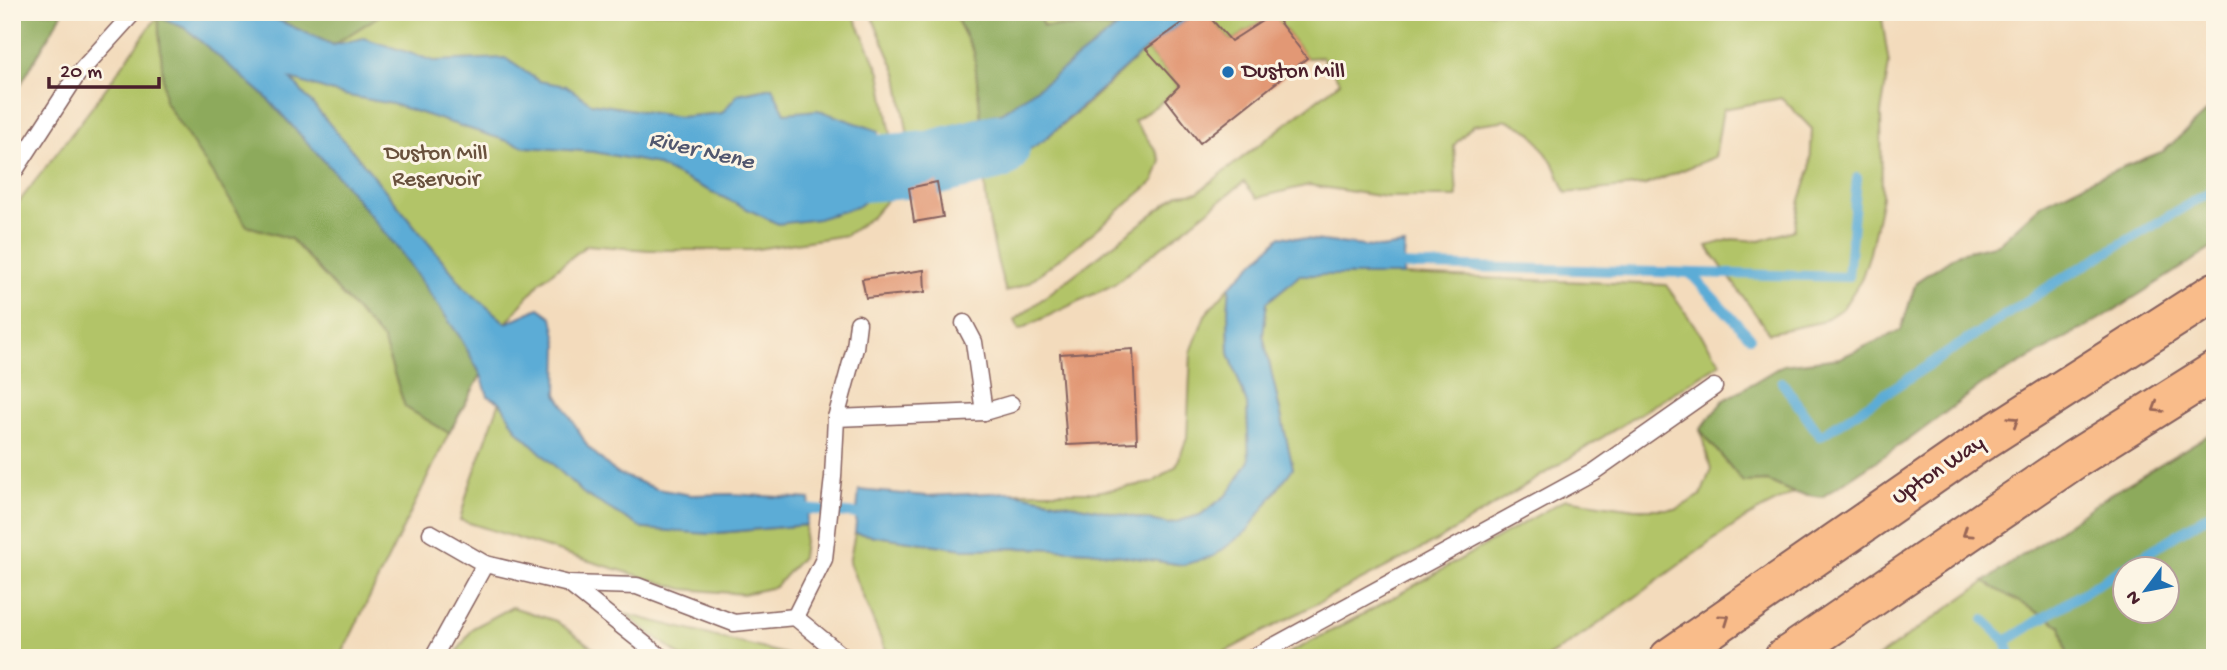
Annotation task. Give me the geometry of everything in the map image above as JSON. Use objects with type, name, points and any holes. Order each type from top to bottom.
[{"type":"highway","name":"Upton Way","points":[[1669,658],[1976,445],[2215,292]]},
{"type":"highway","points":[[1783,658],[2075,459],[2215,371]]},
{"type":"lane","points":[[12,174],[77,75],[133,14]]},
{"type":"lane","points":[[795,617],[824,559],[836,418],[855,348],[858,323]]},
{"type":"lane","points":[[964,324],[974,342],[984,412]]},
{"type":"lane","points":[[1252,658],[1593,472],[1713,387]]},
{"type":"lane","points":[[836,418],[984,412],[1011,404]]},
{"type":"lane","points":[[431,533],[485,564],[569,584],[637,586],[734,623],[795,617],[845,658]]},
{"type":"lane","points":[[433,658],[485,564]]},
{"type":"lane","points":[[569,584],[662,658]]},
{"type":"green space","points":[[12,12],[63,12],[12,99]]},
{"type":"green space","name":"Duston Mill Reservoir","points":[[150,12],[852,12],[880,72],[891,135],[892,194],[872,217],[846,235],[751,250],[649,250],[587,245],[540,282],[506,323],[449,433],[340,658],[12,658],[12,211],[157,17]]},
{"type":"green space","points":[[260,12],[385,12],[333,45]]},
{"type":"green space","points":[[870,12],[953,12],[974,52],[981,118],[908,137],[898,76]]},
{"type":"green space","points":[[953,12],[1037,12],[1043,26],[1117,28],[1001,113],[981,118],[974,52]]},
{"type":"green space","points":[[1037,12],[1137,12],[1117,28],[1043,26]]},
{"type":"green space","points":[[1205,12],[1881,12],[1889,64],[1881,113],[1882,197],[1870,253],[1861,280],[1843,308],[1821,322],[1769,333],[1707,246],[1732,239],[1760,241],[1794,230],[1810,170],[1812,129],[1782,98],[1723,109],[1715,157],[1646,185],[1566,193],[1555,166],[1531,132],[1508,120],[1473,125],[1454,145],[1457,197],[1385,197],[1309,185],[1257,198],[1244,182],[1113,285],[1019,330],[1015,320],[1179,194],[1198,192],[1340,82],[1322,57],[1307,58],[1273,14],[1231,41]]},
{"type":"green space","points":[[158,17],[185,28],[265,96],[336,174],[400,251],[460,337],[481,375],[449,433],[405,407],[383,340],[291,239],[247,226],[165,102]]},
{"type":"green space","points":[[1146,49],[1179,86],[1166,99],[1134,121],[1161,161],[1154,181],[1028,283],[1006,292],[991,233],[984,173],[1028,150],[1070,119]]},
{"type":"green space","points":[[2215,104],[2215,246],[2110,313],[1982,385],[1914,436],[1822,497],[1794,493],[1768,481],[1743,482],[1700,430],[1723,401],[1783,365],[1840,358],[1901,330],[1916,282],[1959,253],[1998,244],[2042,204],[2095,178],[2164,151]]},
{"type":"green space","points":[[1300,275],[1403,275],[1666,285],[1721,363],[1440,539],[1213,658],[893,658],[884,647],[849,563],[855,533],[963,549],[1038,548],[1090,551],[1183,565],[1293,468],[1263,335],[1267,302]]},
{"type":"green space","points":[[1230,286],[1229,353],[1247,404],[1249,461],[1228,494],[1200,515],[1169,524],[1010,492],[1095,492],[1152,483],[1176,466],[1187,438],[1191,352],[1205,315]]},
{"type":"green space","points":[[500,401],[518,431],[708,534],[806,525],[802,557],[775,587],[743,594],[683,589],[460,520]]},
{"type":"green space","points":[[1700,430],[1743,482],[1768,481],[1794,493],[1744,520],[1546,658],[1280,658],[1371,610],[1566,499],[1635,509],[1677,509],[1701,495],[1711,469]]},
{"type":"green space","points":[[2215,431],[2215,658],[1877,658],[2106,497]]},
{"type":"green space","points":[[2215,431],[2215,658],[2068,658],[2061,626],[1984,582],[2106,497]]},
{"type":"green space","points":[[512,607],[556,621],[607,658],[453,658],[473,628]]},
{"type":"green space","points":[[625,614],[801,658],[683,658]]},
{"type":"water","points":[[150,12],[260,12],[333,45],[364,38],[434,61],[505,58],[539,81],[566,86],[591,103],[679,117],[722,113],[738,94],[772,87],[785,113],[818,110],[879,131],[875,195],[856,207],[818,219],[778,224],[652,163],[594,152],[526,147],[392,104],[343,95],[291,79],[466,289],[506,323],[539,308],[552,317],[558,345],[557,394],[588,447],[616,473],[657,489],[691,495],[731,494],[810,499],[806,525],[708,534],[644,529],[584,494],[518,431],[500,402],[488,396],[481,375],[460,337],[400,251],[336,174],[265,96],[185,28]]},
{"type":"water","points":[[1137,12],[1198,12],[1146,49],[1043,141],[1002,166],[984,173],[909,188],[908,137],[1001,113],[1049,80]]},
{"type":"water","points":[[1281,236],[1380,248],[1405,245],[1403,275],[1300,275],[1267,302],[1263,335],[1293,468],[1247,531],[1214,556],[1183,565],[1090,551],[1038,548],[963,549],[855,533],[859,490],[927,496],[1010,492],[1169,524],[1200,515],[1228,494],[1249,461],[1247,404],[1229,353],[1230,286]]},
{"type":"pier","points":[[879,131],[882,132],[881,168],[879,195],[875,195]]},
{"type":"building","name":"Duston Mill","points":[[1198,12],[1205,12],[1231,41],[1273,14],[1307,58],[1200,143],[1166,99],[1179,86],[1146,49]]},
{"type":"building","points":[[937,182],[943,217],[914,222],[909,188]]},
{"type":"building","points":[[924,270],[925,292],[866,298],[862,279]]},
{"type":"building","points":[[1133,349],[1137,442],[1067,445],[1060,354]]},
{"type":"waterway","name":"River Nene","points":[[786,172],[796,174],[930,164],[997,147]]},
{"type":"waterway","points":[[1390,265],[1848,277],[1857,178]]},
{"type":"waterway","points":[[1782,382],[1820,436],[2053,284],[2215,189]]},
{"type":"waterway","points":[[1690,273],[1750,337]]},
{"type":"waterway","points":[[794,508],[868,515]]},
{"type":"waterway","points":[[2006,641],[2215,511]]},
{"type":"waterway","points":[[1984,620],[2006,641],[2011,658]]},
{"type":"place","name":"Duston Mill","points":[[1228,72]]}]
